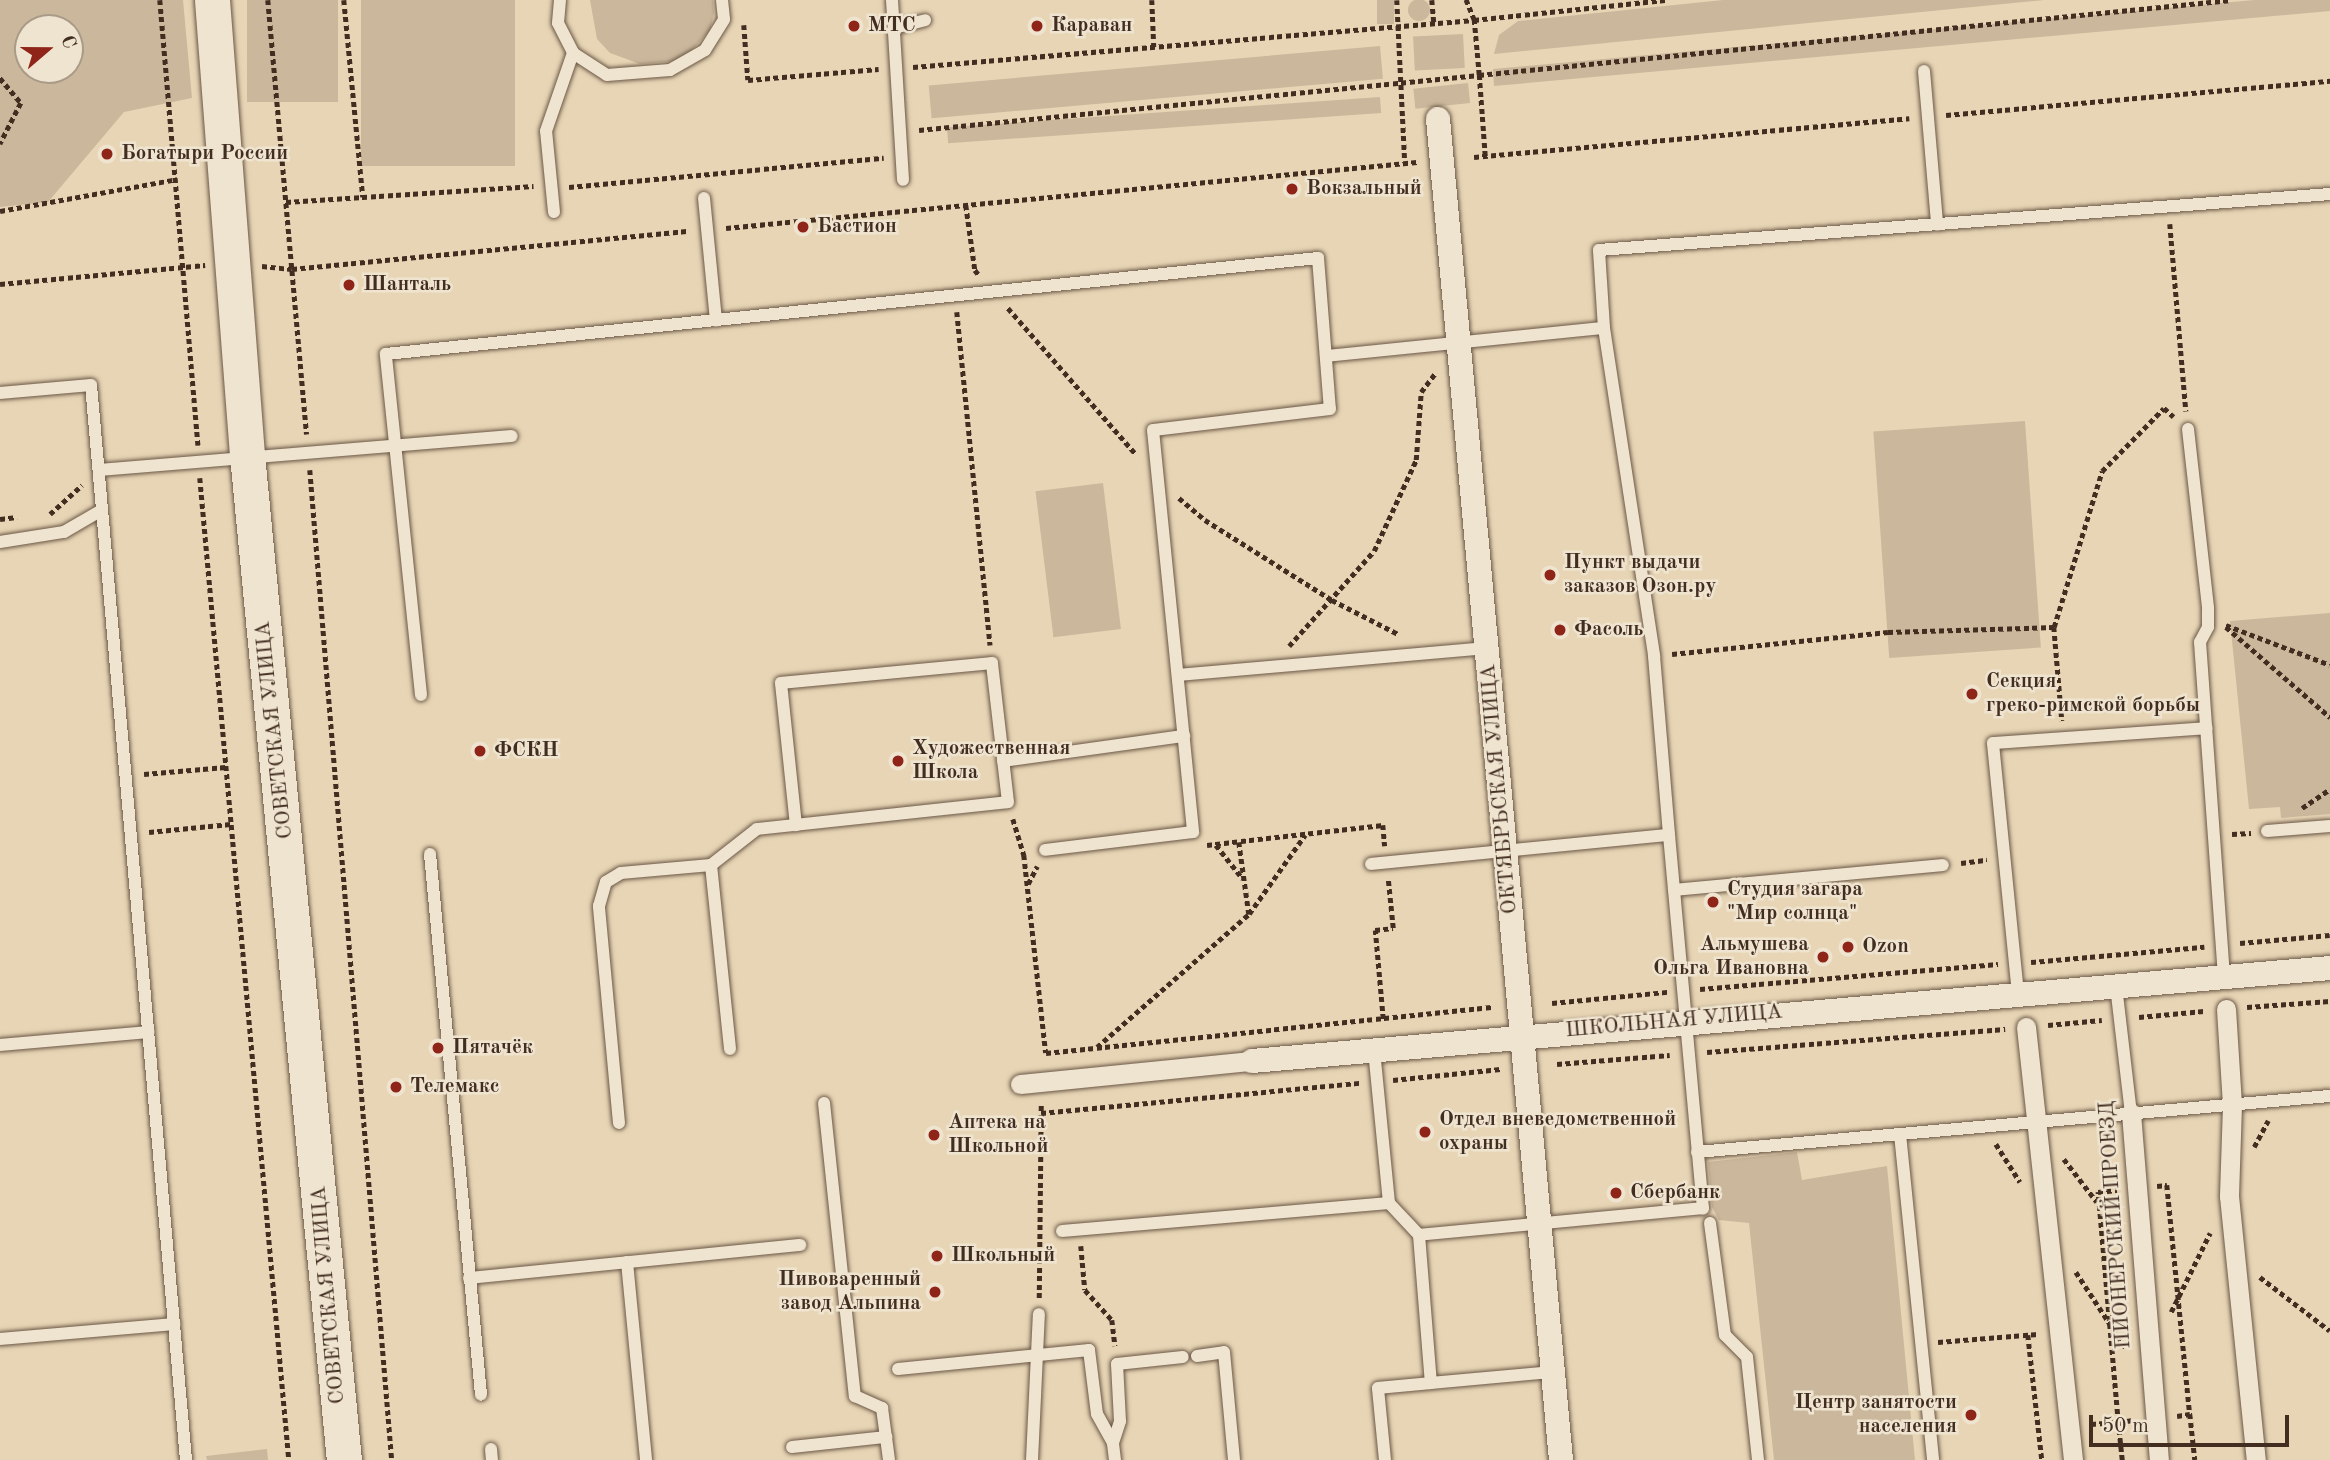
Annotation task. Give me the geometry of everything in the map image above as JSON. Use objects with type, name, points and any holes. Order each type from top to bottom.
[{"type":"main road","name":"СОВЕТСКАЯ УЛИЦА","points":[[212,0],[247,455],[344,1460]]},
{"type":"street","name":"ОКТЯБРЬСКАЯ УЛИЦА","points":[[1438,119],[1561,1460]]},
{"type":"street","name":"ШКОЛЬНАЯ УЛИЦА","points":[[1020,1084],[1522,1034],[2330,968]]},
{"type":"street","points":[[2226,1009],[2232,1105],[2229,1196],[2256,1460]]},
{"type":"street","points":[[2026,1027],[2073,1460]]},
{"type":"street","name":"ПИОНЕРСКИЙ ПРОЕЗД","points":[[2131,1113],[2159,1460]]},
{"type":"lane","points":[[560,0],[558,23],[573,53],[607,75],[670,70],[705,50],[724,19],[722,0]]},
{"type":"lane","points":[[892,0],[903,180]]},
{"type":"lane","points":[[894,28],[925,20]]},
{"type":"lane","points":[[554,212],[546,131],[573,53]]},
{"type":"lane","points":[[1924,71],[1937,224]]},
{"type":"lane","points":[[1419,1235],[1703,1208],[1654,656],[1604,328],[1599,250],[2330,194]]},
{"type":"lane","points":[[704,198],[716,320]]},
{"type":"lane","points":[[421,695],[386,354],[1318,258],[1330,409],[1153,430],[1194,832],[1045,850]]},
{"type":"lane","points":[[1326,356],[1459,345],[1604,328]]},
{"type":"lane","points":[[0,393],[91,385],[186,1460]]},
{"type":"lane","points":[[2188,429],[2208,627],[2200,642],[2224,976]]},
{"type":"lane","points":[[99,470],[308,449],[512,436]]},
{"type":"lane","points":[[0,542],[64,532],[102,510]]},
{"type":"lane","points":[[1178,675],[1487,648]]},
{"type":"lane","points":[[619,1123],[599,906],[606,882],[621,873],[711,865],[757,829],[796,825],[1008,802],[992,663],[781,683],[796,825]]},
{"type":"lane","points":[[2018,994],[2002,859],[1993,743],[2206,728]]},
{"type":"lane","points":[[1003,761],[1184,736]]},
{"type":"lane","points":[[2267,831],[2330,826]]},
{"type":"lane","points":[[1371,864],[1669,835]]},
{"type":"lane","points":[[430,854],[481,1395]]},
{"type":"lane","points":[[711,865],[730,1049]]},
{"type":"lane","points":[[1674,890],[1943,865]]},
{"type":"lane","name":"ПИОНЕРСКИЙ ПРОЕЗД","points":[[2116,986],[2131,1113]]},
{"type":"lane","points":[[0,1045],[148,1032]]},
{"type":"lane","points":[[1374,1049],[1389,1203],[1419,1235],[1432,1382]]},
{"type":"lane","points":[[1698,1152],[2330,1096]]},
{"type":"lane","points":[[824,1103],[855,1396],[882,1408],[888,1460]]},
{"type":"lane","points":[[1900,1134],[1933,1460]]},
{"type":"lane","points":[[1062,1231],[1389,1203]]},
{"type":"lane","points":[[1710,1223],[1725,1335],[1747,1357],[1758,1460]]},
{"type":"lane","points":[[469,1278],[800,1245]]},
{"type":"lane","points":[[627,1262],[646,1460]]},
{"type":"lane","points":[[1032,1460],[1039,1314]]},
{"type":"lane","points":[[0,1339],[174,1324]]},
{"type":"lane","points":[[898,1369],[1090,1350],[1097,1414],[1113,1443],[1115,1460]]},
{"type":"lane","points":[[1198,1356],[1224,1352],[1234,1460]]},
{"type":"lane","points":[[1113,1443],[1120,1421],[1116,1364],[1183,1357]]},
{"type":"lane","points":[[1385,1460],[1378,1388],[1553,1373]]},
{"type":"lane","points":[[792,1447],[886,1437]]},
{"type":"path","points":[[160,0],[289,1460]]},
{"type":"path","points":[[268,0],[392,1460]]},
{"type":"path","points":[[344,0],[363,197]]},
{"type":"path","points":[[1152,0],[1154,47]]},
{"type":"path","points":[[1397,0],[1405,163]]},
{"type":"path","points":[[1432,0],[1434,24]]},
{"type":"path","points":[[1466,0],[1474,20],[1485,156]]},
{"type":"path","points":[[743,13],[748,80],[1434,24],[1665,0]]},
{"type":"path","points":[[562,188],[884,159],[884,133],[2231,0]]},
{"type":"path","points":[[879,69],[880,82]]},
{"type":"path","points":[[0,78],[21,103],[0,144]]},
{"type":"path","points":[[1474,157],[2330,81]]},
{"type":"path","points":[[0,211],[50,205],[177,180]]},
{"type":"path","points":[[286,202],[540,186]]},
{"type":"path","points":[[967,205],[975,270],[1160,481],[1205,520],[1332,600],[1435,653]]},
{"type":"path","points":[[2168,206],[2188,429]]},
{"type":"path","points":[[955,295],[992,663]]},
{"type":"path","points":[[1266,668],[1332,600],[1374,551],[1416,460],[1421,393],[1437,372]]},
{"type":"path","points":[[2032,741],[2063,729],[2054,627],[2102,471],[2164,408],[2188,429]]},
{"type":"path","points":[[37,515],[50,514],[99,470]]},
{"type":"path","points":[[0,519],[25,516]]},
{"type":"path","points":[[2223,624],[2330,717]]},
{"type":"path","points":[[2208,627],[2223,624],[2330,665]]},
{"type":"path","points":[[1654,656],[1888,632],[2054,627]]},
{"type":"path","points":[[125,776],[226,767]]},
{"type":"path","points":[[1008,802],[1024,855],[1046,1053],[1494,1009]]},
{"type":"path","points":[[131,834],[231,824]]},
{"type":"path","points":[[1194,832],[1195,847],[1382,825],[1393,928],[1375,930],[1383,1019]]},
{"type":"path","points":[[1097,1047],[1249,914],[1306,834]]},
{"type":"path","points":[[1239,842],[1249,914]]},
{"type":"path","points":[[1216,844],[1245,881]]},
{"type":"path","points":[[1943,865],[2002,859]]},
{"type":"path","points":[[1552,1003],[2330,935]]},
{"type":"path","points":[[1558,1064],[2330,1001]]},
{"type":"path","points":[[1039,1314],[1041,1082]]},
{"type":"path","points":[[1041,1113],[1245,1094]]},
{"type":"path","points":[[2036,1122],[2099,1204]]},
{"type":"path","points":[[1080,1231],[1085,1290],[1112,1320],[1116,1364]]},
{"type":"path","points":[[2235,1257],[2330,1331]]},
{"type":"path","points":[[1922,1343],[2059,1333]]},
{"type":"path","points":[[2028,1335],[2042,1460]]},
{"type":"shaded area","points":[[1419,-1],[1427,2],[1430,10],[1427,18],[1419,21],[1411,18],[1408,10],[1411,2]]},
{"type":"shaded area","points":[[0,0],[183,0],[192,98],[124,112],[48,202],[0,207]]},
{"type":"shaded area","points":[[247,0],[338,0],[338,102],[247,102]]},
{"type":"shaded area","points":[[361,0],[515,0],[515,166],[361,166]]},
{"type":"shaded area","points":[[590,0],[713,0],[714,13],[710,30],[690,52],[676,61],[640,64],[610,53],[597,39]]},
{"type":"shaded area","points":[[1377,0],[1394,0],[1394,24],[1377,24]]},
{"type":"shaded area","points":[[1723,0],[2044,0],[1494,54],[1499,35],[1518,21]]},
{"type":"shaded area","points":[[2254,0],[2330,0],[2330,11],[1494,86],[1493,69]]},
{"type":"shaded area","points":[[1463,34],[1465,68],[1415,71],[1413,37]]},
{"type":"shaded area","points":[[1380,46],[1383,79],[932,118],[929,85]]},
{"type":"shaded area","points":[[1468,83],[1470,103],[1415,109],[1413,89]]},
{"type":"shaded area","points":[[1380,97],[1381,113],[948,143],[947,127]]},
{"type":"shaded area","points":[[2025,421],[2041,647],[1889,658],[1873,432]]},
{"type":"shaded area","points":[[1103,483],[1121,629],[1053,637],[1036,491]]},
{"type":"shaded area","points":[[2330,613],[2330,814],[2281,818],[2280,807],[2249,809],[2230,621]]},
{"type":"shaded area","points":[[1797,1152],[1802,1180],[1887,1166],[1915,1460],[1774,1460],[1749,1223],[1719,1220],[1712,1207],[1708,1162]]},
{"type":"shaded area","points":[[267,1449],[268,1460],[207,1460],[206,1456]]},
{"type":"place","name":"МТС","points":[[854,26]]},
{"type":"place","name":"Караван","points":[[1037,26]]},
{"type":"place","name":"Богатыри России","points":[[107,154]]},
{"type":"place","name":"Вокзальный","points":[[1292,189]]},
{"type":"place","name":"Бастион","points":[[803,227]]},
{"type":"place","name":"Шанталь","points":[[349,285]]},
{"type":"place","name":"Пункт выдачи заказов Озон.ру","points":[[1550,575]]},
{"type":"place","name":"Фасоль","points":[[1560,630]]},
{"type":"place","name":"Секция греко-римской борьбы","points":[[1972,694]]},
{"type":"place","name":"ФСКН","points":[[480,751]]},
{"type":"place","name":"Художественная Школа","points":[[898,761]]},
{"type":"place","name":"Студия загара \"Мир солнца\"","points":[[1713,902]]},
{"type":"place","name":"Ozon","points":[[1848,947]]},
{"type":"place","name":"Альмушева Ольга Ивановна","points":[[1823,957]]},
{"type":"place","name":"Пятачёк","points":[[438,1048]]},
{"type":"place","name":"Телемакс","points":[[396,1087]]},
{"type":"place","name":"Отдел вневедомственной охраны","points":[[1425,1132]]},
{"type":"place","name":"Аптека на Школьной","points":[[934,1135]]},
{"type":"place","name":"Сбербанк","points":[[1616,1193]]},
{"type":"place","name":"Школьный","points":[[937,1256]]},
{"type":"place","name":"Пивоваренный завод Альпина","points":[[935,1292]]},
{"type":"place","name":"Центр занятости населения","points":[[1971,1415]]}]
